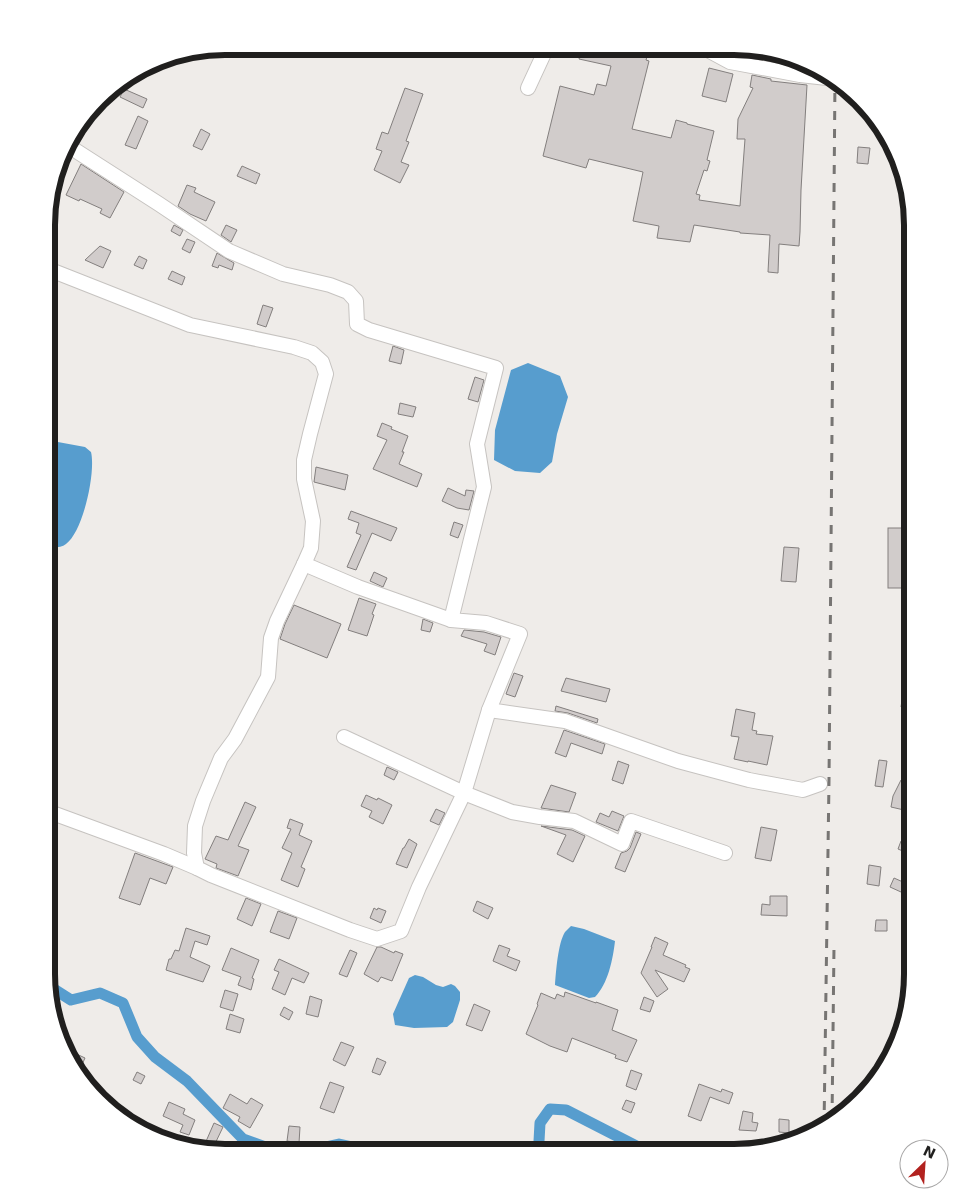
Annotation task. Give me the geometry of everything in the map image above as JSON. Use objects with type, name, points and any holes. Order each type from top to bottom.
[{"type":"street","points":[[528,88],[543,55]]},
{"type":"street","points":[[717,55],[730,62],[816,77]]},
{"type":"street","points":[[73,149],[228,251],[283,274],[330,285],[348,292],[356,301],[357,324],[369,330],[496,368],[477,444],[484,487],[451,620]]},
{"type":"street","points":[[55,272],[190,325],[294,347],[312,353],[322,362],[326,374],[304,460],[304,479],[313,521],[310,548],[271,638],[268,678],[235,739],[221,758],[203,800],[195,826],[194,854],[197,868]]},
{"type":"street","points":[[55,814],[164,854],[350,930],[377,939],[400,931],[419,886],[464,793],[489,710],[520,634],[486,623],[451,620],[358,587],[304,564]]},
{"type":"street","points":[[489,710],[566,721],[678,761],[749,780],[803,790],[820,784]]},
{"type":"street","points":[[344,738],[464,793],[512,812],[574,822],[622,844],[631,821],[725,852]]},
{"type":"water","points":[[528,363],[560,376],[568,397],[557,434],[552,462],[540,473],[515,471],[494,460],[495,430],[511,370]]},
{"type":"water","points":[[55,441],[85,447],[91,452],[92,461],[90,487],[83,515],[72,537],[66,544],[55,547]]},
{"type":"water","points":[[571,926],[615,941],[607,978],[600,992],[595,997],[589,998],[555,985],[561,943],[565,932]]},
{"type":"water","points":[[415,975],[443,987],[451,984],[460,992],[460,1000],[453,1022],[447,1027],[414,1028],[395,1025],[393,1014],[409,978]]},
{"type":"building","points":[[580,55],[647,55],[646,60],[649,61],[632,129],[671,138],[676,120],[714,131],[707,160],[710,161],[707,171],[704,170],[696,194],[700,195],[699,200],[740,206],[745,139],[737,139],[738,119],[753,88],[750,87],[752,75],[771,79],[771,81],[807,85],[799,246],[779,244],[778,273],[768,272],[770,235],[740,233],[694,225],[690,242],[657,238],[659,226],[633,221],[643,172],[589,159],[586,168],[543,156],[560,86],[594,95],[597,84],[606,86],[611,66],[579,59]]},
{"type":"building","points":[[709,68],[733,74],[726,102],[702,96]]},
{"type":"building","points":[[405,88],[423,94],[406,141],[409,142],[401,162],[409,165],[400,183],[374,170],[382,151],[376,149],[382,132],[388,134]]},
{"type":"building","points":[[124,89],[147,99],[143,108],[120,97]]},
{"type":"building","points":[[138,116],[148,121],[136,149],[125,145]]},
{"type":"building","points":[[201,129],[210,134],[202,150],[193,146]]},
{"type":"building","points":[[858,147],[870,148],[868,164],[857,163]]},
{"type":"building","points":[[81,164],[124,192],[110,218],[100,213],[102,209],[66,195]]},
{"type":"building","points":[[242,166],[260,174],[256,184],[237,176]]},
{"type":"building","points":[[187,185],[196,188],[194,192],[215,202],[206,221],[178,206]]},
{"type":"building","points":[[174,225],[183,230],[180,236],[171,231]]},
{"type":"building","points":[[226,225],[237,230],[231,242],[221,235]]},
{"type":"building","points":[[187,239],[195,242],[190,253],[182,249]]},
{"type":"building","points":[[100,246],[111,251],[103,268],[85,260]]},
{"type":"building","points":[[217,253],[234,263],[232,270],[219,265],[218,268],[212,266]]},
{"type":"building","points":[[139,256],[147,260],[143,269],[134,265]]},
{"type":"building","points":[[172,271],[185,277],[182,285],[168,279]]},
{"type":"building","points":[[263,305],[273,308],[266,327],[257,324]]},
{"type":"building","points":[[393,346],[404,350],[401,364],[389,361]]},
{"type":"building","points":[[475,377],[484,380],[478,402],[468,399]]},
{"type":"building","points":[[400,403],[416,407],[413,417],[398,414]]},
{"type":"building","points":[[382,423],[408,436],[399,464],[422,474],[417,487],[373,469],[387,440],[377,436]]},
{"type":"building","points":[[316,467],[348,475],[345,490],[314,482]]},
{"type":"building","points":[[448,488],[465,496],[466,490],[474,491],[469,510],[457,508],[442,501]]},
{"type":"building","points":[[351,511],[397,528],[391,541],[372,533],[356,570],[347,567],[361,535],[356,533],[359,523],[348,519]]},
{"type":"building","points":[[454,522],[463,525],[458,538],[450,535]]},
{"type":"building","points":[[888,528],[904,528],[904,588],[888,588]]},
{"type":"building","points":[[784,547],[799,548],[796,582],[781,581]]},
{"type":"building","points":[[374,572],[387,578],[383,587],[370,581]]},
{"type":"building","points":[[359,598],[376,604],[367,636],[348,630]]},
{"type":"building","points":[[294,605],[341,624],[327,658],[280,639]]},
{"type":"building","points":[[423,619],[433,623],[430,632],[421,630]]},
{"type":"building","points":[[464,630],[484,632],[501,637],[495,655],[484,651],[487,644],[461,636]]},
{"type":"building","points":[[514,673],[523,676],[515,697],[506,694]]},
{"type":"building","points":[[566,678],[610,689],[606,702],[561,691]]},
{"type":"building","points":[[904,687],[904,707],[901,707]]},
{"type":"building","points":[[556,706],[598,719],[597,723],[568,713],[555,711]]},
{"type":"building","points":[[736,709],[755,713],[752,730],[757,731],[756,734],[773,736],[767,765],[734,759],[739,737],[731,736]]},
{"type":"building","points":[[564,730],[605,744],[602,754],[571,743],[566,757],[555,753]]},
{"type":"building","points":[[879,760],[887,761],[883,787],[875,786]]},
{"type":"building","points":[[618,761],[629,765],[623,784],[612,780]]},
{"type":"building","points":[[387,767],[398,772],[394,780],[384,775]]},
{"type":"building","points":[[904,777],[904,810],[891,807],[893,796],[901,780],[903,781]]},
{"type":"building","points":[[551,785],[576,793],[569,812],[541,808]]},
{"type":"building","points":[[366,795],[377,800],[378,798],[392,805],[383,824],[369,817],[372,811],[361,806]]},
{"type":"building","points":[[245,802],[256,807],[238,846],[249,850],[238,876],[216,868],[217,864],[205,859],[216,836],[228,840]]},
{"type":"building","points":[[436,809],[445,813],[439,825],[430,821]]},
{"type":"building","points":[[612,811],[624,816],[618,831],[596,822],[600,813],[609,817]]},
{"type":"building","points":[[290,819],[303,824],[299,835],[312,841],[301,867],[305,869],[298,887],[281,880],[292,853],[282,848],[291,829],[287,828]]},
{"type":"building","points":[[541,826],[572,830],[585,836],[573,862],[557,854],[566,835]]},
{"type":"building","points":[[761,827],[777,830],[771,861],[755,858]]},
{"type":"building","points":[[636,832],[641,834],[625,872],[615,868],[621,853],[630,848]]},
{"type":"building","points":[[409,839],[417,844],[407,868],[396,864]]},
{"type":"building","points":[[901,841],[904,842],[904,852],[898,849]]},
{"type":"building","points":[[135,853],[173,867],[166,884],[150,878],[140,905],[119,898]]},
{"type":"building","points":[[869,865],[881,867],[879,886],[867,884]]},
{"type":"building","points":[[894,878],[904,882],[904,893],[890,887]]},
{"type":"building","points":[[770,896],[787,896],[787,916],[761,915],[762,904],[770,905]]},
{"type":"building","points":[[246,898],[261,904],[252,926],[237,919]]},
{"type":"building","points":[[477,901],[493,908],[488,919],[473,911]]},
{"type":"building","points":[[374,908],[386,911],[381,923],[370,918]]},
{"type":"building","points":[[278,911],[297,918],[289,939],[270,932]]},
{"type":"building","points":[[876,920],[887,920],[887,931],[875,931]]},
{"type":"building","points":[[186,928],[210,936],[207,945],[195,941],[190,957],[210,966],[203,982],[166,970],[169,959],[171,959],[175,950],[179,951]]},
{"type":"building","points":[[655,937],[668,943],[663,955],[686,965],[685,967],[690,969],[684,982],[655,970],[668,989],[657,997],[641,973]]},
{"type":"building","points":[[499,945],[510,949],[507,956],[520,961],[516,971],[493,961]]},
{"type":"building","points":[[377,947],[403,954],[392,981],[381,977],[378,982],[364,974]]},
{"type":"building","points":[[231,948],[259,960],[252,978],[254,979],[251,990],[238,985],[241,977],[222,970]]},
{"type":"building","points":[[350,950],[357,953],[347,977],[339,974]]},
{"type":"building","points":[[279,959],[309,973],[304,983],[292,978],[285,995],[272,989],[279,972],[274,970]]},
{"type":"building","points":[[225,990],[238,994],[233,1011],[220,1007]]},
{"type":"building","points":[[565,992],[618,1010],[612,1030],[637,1040],[627,1062],[615,1058],[616,1055],[572,1038],[567,1052],[526,1034],[541,993],[555,999],[557,994],[564,997]]},
{"type":"building","points":[[310,996],[322,1000],[318,1017],[306,1014]]},
{"type":"building","points":[[644,997],[654,1001],[650,1012],[640,1009]]},
{"type":"building","points":[[474,1004],[490,1011],[482,1031],[466,1025]]},
{"type":"building","points":[[284,1007],[293,1012],[289,1020],[280,1015]]},
{"type":"building","points":[[230,1014],[244,1019],[240,1033],[226,1029]]},
{"type":"building","points":[[341,1042],[354,1047],[345,1066],[333,1060]]},
{"type":"building","points":[[75,1053],[85,1058],[82,1065]]},
{"type":"building","points":[[377,1058],[386,1062],[380,1075],[372,1072]]},
{"type":"building","points":[[631,1070],[642,1074],[636,1090],[626,1086]]},
{"type":"building","points":[[137,1072],[145,1076],[141,1084],[133,1080]]},
{"type":"building","points":[[330,1082],[344,1087],[334,1113],[320,1108]]},
{"type":"building","points":[[699,1084],[721,1092],[722,1089],[733,1093],[729,1104],[710,1097],[701,1121],[688,1116]]},
{"type":"building","points":[[230,1094],[247,1104],[251,1098],[263,1105],[250,1128],[238,1121],[240,1117],[223,1108]]},
{"type":"building","points":[[626,1100],[635,1103],[631,1113],[622,1109]]},
{"type":"building","points":[[169,1102],[185,1109],[183,1114],[195,1120],[189,1135],[180,1132],[183,1125],[163,1116]]},
{"type":"building","points":[[743,1111],[753,1113],[752,1122],[758,1123],[756,1131],[739,1130]]},
{"type":"building","points":[[779,1119],[789,1120],[789,1133],[779,1132]]},
{"type":"building","points":[[214,1123],[223,1127],[215,1144],[205,1143]]},
{"type":"building","points":[[289,1126],[300,1127],[299,1143],[287,1141]]},
{"type":"waterway","points":[[56,990],[71,1000],[100,993],[123,1003],[137,1037],[155,1057],[187,1081],[243,1139],[257,1144]]},
{"type":"waterway","points":[[540,1144],[540,1123],[550,1109],[566,1110],[632,1144]]},
{"type":"railway","points":[[824,1118],[835,89]]},
{"type":"railway","points":[[832,1113],[834,946]]}]
